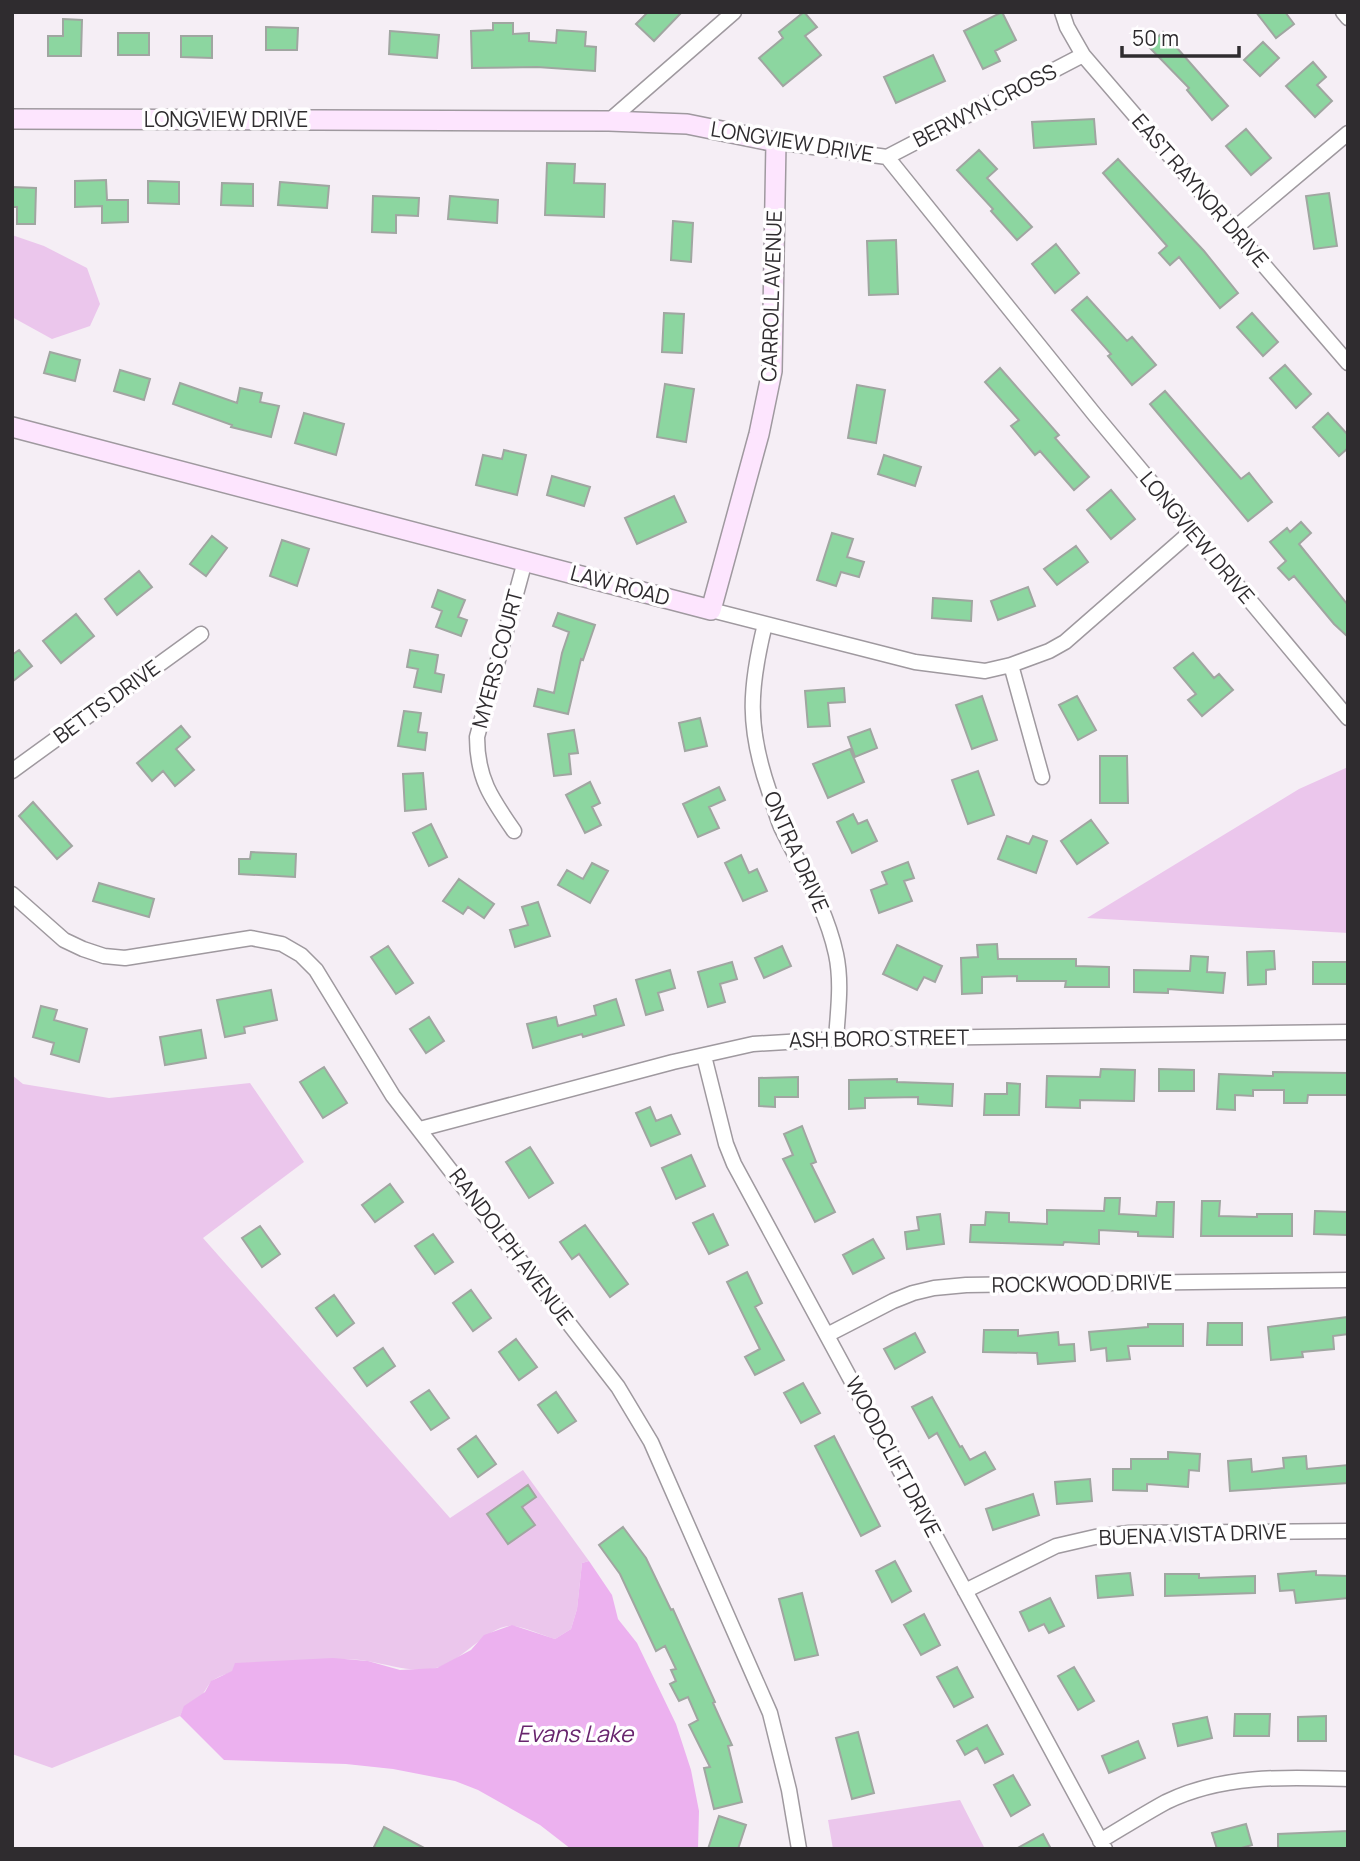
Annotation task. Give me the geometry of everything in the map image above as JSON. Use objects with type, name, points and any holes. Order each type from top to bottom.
[{"type":"street","points":[[609,121],[734,12]]},
{"type":"street","name":"EAST RAYNOR DRIVE","points":[[1062,12],[1083,55],[1348,363]]},
{"type":"street","points":[[1343,12],[1348,18]]},
{"type":"street","name":"BERWYN CROSS","points":[[887,157],[1083,55]]},
{"type":"street","name":"LONGVIEW DRIVE","points":[[12,119],[609,121],[687,124],[776,142],[887,157],[1348,718]]},
{"type":"street","points":[[1234,229],[1348,133]]},
{"type":"street","name":"CARROLL AVENUE","points":[[711,610],[759,435],[772,371],[776,142]]},
{"type":"street","name":"LAW ROAD","points":[[12,427],[765,624],[936,666],[985,671],[1011,665],[1065,642],[1192,531]]},
{"type":"street","name":"MYERS COURT","points":[[514,831],[491,799],[482,779],[477,758],[477,737],[524,561]]},
{"type":"street","name":"ONTRA DRIVE","points":[[765,624],[755,664],[751,698],[757,751],[780,824],[811,883],[836,952],[840,995],[836,1039]]},
{"type":"street","name":"BETTS DRIVE","points":[[12,771],[201,634]]},
{"type":"street","points":[[1011,665],[1042,777]]},
{"type":"street","name":"RANDOLPH AVENUE","points":[[12,894],[64,940],[104,956],[125,958],[251,938],[272,940],[292,949],[316,970],[393,1096],[618,1387],[651,1442],[770,1713],[789,1790],[799,1849]]},
{"type":"street","name":"ASH BORO STREET","points":[[420,1129],[673,1062],[752,1044],[836,1039],[1348,1032]]},
{"type":"street","name":"WOODCLIFT DRIVE","points":[[705,1056],[726,1144],[734,1164],[1102,1845]]},
{"type":"street","name":"ROCKWOOD DRIVE","points":[[827,1335],[892,1301],[934,1288],[966,1285],[1348,1280]]},
{"type":"street","name":"BUENA VISTA DRIVE","points":[[965,1591],[1056,1546],[1095,1537],[1129,1533],[1348,1531]]},
{"type":"street","points":[[1102,1845],[1167,1802],[1208,1788],[1271,1778],[1348,1779]]},
{"type":"shaded area","points":[[12,235],[44,246],[87,268],[100,304],[90,326],[52,339],[12,317]]},
{"type":"shaded area","points":[[1348,767],[1348,933],[1087,918],[1299,789]]},
{"type":"shaded area","points":[[12,1075],[23,1084],[109,1098],[250,1083],[304,1162],[203,1238],[450,1518],[523,1470],[589,1561],[582,1563],[577,1609],[571,1629],[555,1639],[519,1627],[505,1627],[485,1637],[446,1665],[436,1668],[418,1670],[352,1659],[333,1659],[246,1669],[213,1681],[202,1695],[184,1708],[180,1716],[52,1768],[12,1754]]},
{"type":"shaded area","points":[[960,1800],[985,1849],[833,1849],[828,1820]]},
{"type":"water","name":"Evans Lake","points":[[589,1561],[612,1595],[618,1619],[637,1643],[676,1724],[691,1770],[699,1811],[698,1849],[571,1849],[540,1825],[478,1790],[455,1781],[393,1769],[346,1764],[224,1760],[180,1716],[184,1706],[205,1692],[211,1681],[232,1671],[235,1663],[333,1658],[368,1661],[400,1670],[437,1668],[471,1650],[484,1635],[512,1625],[555,1639],[571,1629],[577,1609],[582,1563]]},
{"type":"building","points":[[648,12],[682,12],[654,41],[636,24]]},
{"type":"building","points":[[804,12],[817,27],[805,36],[821,55],[783,86],[759,58],[783,38],[779,32]]},
{"type":"building","points":[[1002,12],[1016,40],[995,51],[1000,61],[983,69],[964,31]]},
{"type":"building","points":[[1256,12],[1285,12],[1294,24],[1276,38]]},
{"type":"building","points":[[63,19],[82,20],[81,56],[48,56],[48,36],[63,36]]},
{"type":"building","points":[[493,23],[513,23],[513,34],[529,33],[529,41],[556,43],[557,30],[586,32],[585,46],[596,47],[595,71],[537,67],[472,68],[471,31],[493,30]]},
{"type":"building","points":[[266,27],[298,28],[297,50],[266,50]]},
{"type":"building","points":[[390,31],[439,35],[437,58],[389,54]]},
{"type":"building","points":[[1163,32],[1228,106],[1212,120],[1187,90],[1189,88],[1148,46]]},
{"type":"building","points":[[118,33],[149,33],[149,55],[118,55]]},
{"type":"building","points":[[181,36],[212,36],[212,58],[181,57]]},
{"type":"building","points":[[1263,42],[1279,58],[1260,76],[1244,60]]},
{"type":"building","points":[[933,55],[945,81],[896,103],[884,77]]},
{"type":"building","points":[[1313,62],[1326,77],[1317,85],[1332,101],[1315,117],[1286,86]]},
{"type":"building","points":[[1094,119],[1096,144],[1034,148],[1032,122]]},
{"type":"building","points":[[1246,129],[1271,158],[1251,175],[1226,146]]},
{"type":"building","points":[[979,150],[997,169],[987,178],[1032,227],[1017,240],[957,170]]},
{"type":"building","points":[[1118,159],[1204,251],[1238,293],[1220,308],[1179,257],[1170,265],[1159,253],[1167,246],[1103,173]]},
{"type":"building","points":[[547,163],[575,164],[574,183],[605,184],[604,217],[545,215]]},
{"type":"building","points":[[106,180],[107,200],[128,200],[128,222],[102,223],[102,206],[75,207],[75,181]]},
{"type":"building","points":[[148,181],[179,182],[179,204],[148,203]]},
{"type":"building","points":[[280,182],[329,186],[327,208],[278,205]]},
{"type":"building","points":[[222,183],[253,184],[253,206],[221,205]]},
{"type":"building","points":[[12,187],[36,188],[35,224],[17,224],[17,207],[12,207]]},
{"type":"building","points":[[1329,193],[1337,246],[1314,249],[1306,196]]},
{"type":"building","points":[[373,196],[419,198],[418,216],[396,215],[396,233],[372,232]]},
{"type":"building","points":[[450,196],[498,200],[497,223],[448,219]]},
{"type":"building","points":[[673,221],[693,223],[691,262],[671,260]]},
{"type":"building","points":[[896,240],[898,294],[869,295],[867,241]]},
{"type":"building","points":[[1056,244],[1079,273],[1055,293],[1032,264]]},
{"type":"building","points":[[1087,297],[1127,341],[1132,337],[1156,365],[1132,385],[1108,356],[1111,354],[1072,310]]},
{"type":"building","points":[[664,313],[684,314],[682,353],[662,352]]},
{"type":"building","points":[[1252,313],[1278,342],[1263,356],[1237,327]]},
{"type":"building","points":[[50,352],[80,360],[75,381],[44,373]]},
{"type":"building","points":[[1285,365],[1311,394],[1296,408],[1270,378]]},
{"type":"building","points":[[1000,368],[1059,435],[1055,438],[1089,477],[1074,490],[1040,451],[1035,455],[1011,426],[1019,420],[985,382]]},
{"type":"building","points":[[120,370],[150,379],[144,400],[114,391]]},
{"type":"building","points":[[180,383],[237,403],[240,388],[262,393],[260,402],[279,406],[271,437],[231,427],[232,425],[173,404]]},
{"type":"building","points":[[665,384],[694,389],[686,442],[657,437]]},
{"type":"building","points":[[857,385],[885,390],[876,443],[848,438]]},
{"type":"building","points":[[1165,391],[1241,479],[1249,473],[1272,502],[1248,521],[1150,404]]},
{"type":"building","points":[[304,413],[344,424],[336,455],[295,443]]},
{"type":"building","points":[[1328,413],[1348,435],[1348,448],[1339,456],[1313,427]]},
{"type":"building","points":[[504,450],[526,455],[517,495],[476,485],[483,455],[502,459]]},
{"type":"building","points":[[884,455],[921,467],[915,486],[878,474]]},
{"type":"building","points":[[552,476],[590,487],[584,506],[547,495]]},
{"type":"building","points":[[1111,490],[1135,519],[1111,539],[1087,510]]},
{"type":"building","points":[[674,496],[686,522],[637,544],[625,518]]},
{"type":"building","points":[[1301,522],[1311,533],[1299,544],[1348,605],[1348,637],[1294,576],[1289,580],[1278,568],[1286,561],[1270,542],[1287,528],[1290,532]]},
{"type":"building","points":[[832,533],[853,539],[847,557],[864,562],[859,577],[841,572],[836,586],[817,580]]},
{"type":"building","points":[[212,536],[227,548],[206,576],[190,564]]},
{"type":"building","points":[[282,540],[309,549],[297,586],[270,576]]},
{"type":"building","points":[[1076,546],[1088,562],[1057,585],[1044,569]]},
{"type":"building","points":[[139,571],[152,587],[117,615],[105,599]]},
{"type":"building","points":[[1028,587],[1035,606],[998,620],[991,601]]},
{"type":"building","points":[[438,590],[465,600],[458,617],[467,620],[461,636],[436,627],[442,611],[432,607]]},
{"type":"building","points":[[933,598],[972,601],[971,621],[932,618]]},
{"type":"building","points":[[558,613],[595,625],[583,660],[581,659],[568,714],[534,706],[538,689],[554,693],[569,632],[553,626]]},
{"type":"building","points":[[76,614],[94,636],[61,663],[43,641]]},
{"type":"building","points":[[19,650],[32,666],[12,682],[12,655]]},
{"type":"building","points":[[410,650],[438,655],[435,673],[444,675],[441,692],[414,687],[418,669],[407,667]]},
{"type":"building","points":[[1193,653],[1214,678],[1219,674],[1233,690],[1202,716],[1188,700],[1196,694],[1174,668]]},
{"type":"building","points":[[844,688],[845,702],[828,703],[830,726],[808,727],[805,691]]},
{"type":"building","points":[[982,696],[997,740],[972,749],[956,705]]},
{"type":"building","points":[[1077,696],[1096,730],[1078,740],[1059,705]]},
{"type":"building","points":[[404,711],[421,713],[418,732],[427,733],[425,750],[398,746]]},
{"type":"building","points":[[700,718],[707,746],[685,751],[679,723]]},
{"type":"building","points":[[181,726],[190,737],[176,749],[194,770],[175,786],[163,771],[152,781],[137,763]]},
{"type":"building","points":[[870,729],[877,748],[855,757],[848,737]]},
{"type":"building","points":[[574,730],[578,753],[569,754],[571,774],[554,776],[548,734]]},
{"type":"building","points":[[850,749],[864,782],[828,798],[813,764]]},
{"type":"building","points":[[1100,756],[1127,756],[1128,803],[1100,803]]},
{"type":"building","points":[[978,771],[994,815],[968,824],[952,780]]},
{"type":"building","points":[[423,773],[426,809],[405,811],[403,774]]},
{"type":"building","points":[[590,782],[600,803],[592,807],[601,825],[585,833],[566,795]]},
{"type":"building","points":[[719,787],[725,800],[709,807],[719,828],[698,837],[683,804]]},
{"type":"building","points":[[33,802],[72,846],[57,859],[19,816]]},
{"type":"building","points":[[853,814],[858,824],[867,820],[877,841],[852,853],[837,822]]},
{"type":"building","points":[[1091,820],[1108,843],[1077,864],[1061,841]]},
{"type":"building","points":[[431,824],[447,857],[429,866],[413,833]]},
{"type":"building","points":[[1007,836],[1029,844],[1033,836],[1047,841],[1036,873],[998,859]]},
{"type":"building","points":[[251,852],[296,854],[295,877],[239,874],[239,859],[250,859]]},
{"type":"building","points":[[741,855],[749,873],[757,869],[767,891],[743,901],[725,863]]},
{"type":"building","points":[[908,862],[914,878],[904,881],[912,901],[879,913],[871,890],[887,884],[882,872]]},
{"type":"building","points":[[592,863],[608,871],[590,903],[558,885],[567,870],[583,879]]},
{"type":"building","points":[[459,879],[494,904],[484,918],[468,907],[463,914],[443,901]]},
{"type":"building","points":[[99,883],[154,899],[149,917],[93,901]]},
{"type":"building","points":[[538,902],[550,936],[515,947],[510,930],[528,925],[522,907]]},
{"type":"building","points":[[997,944],[998,959],[1076,959],[1076,966],[1109,967],[1109,987],[1065,987],[1066,981],[1017,981],[1017,976],[982,977],[982,993],[962,994],[961,958],[978,957],[977,945]]},
{"type":"building","points":[[897,945],[942,966],[935,982],[924,977],[917,990],[883,974]]},
{"type":"building","points":[[388,946],[413,983],[396,994],[371,957]]},
{"type":"building","points":[[782,946],[791,966],[764,978],[755,958]]},
{"type":"building","points":[[1274,951],[1275,969],[1266,970],[1266,984],[1248,985],[1247,952]]},
{"type":"building","points":[[1191,956],[1208,957],[1207,972],[1225,973],[1223,993],[1168,989],[1168,993],[1134,992],[1134,970],[1190,971]]},
{"type":"building","points":[[732,962],[737,979],[720,984],[725,1002],[708,1007],[698,972]]},
{"type":"building","points":[[1313,962],[1348,962],[1348,984],[1313,984]]},
{"type":"building","points":[[670,970],[675,988],[658,993],[663,1010],[646,1015],[636,980]]},
{"type":"building","points":[[271,990],[277,1020],[244,1027],[245,1033],[225,1037],[217,1000]]},
{"type":"building","points":[[616,999],[624,1025],[533,1048],[527,1024],[556,1017],[558,1026],[596,1015],[594,1006]]},
{"type":"building","points":[[41,1006],[57,1010],[54,1020],[87,1029],[79,1062],[51,1054],[54,1043],[33,1037]]},
{"type":"building","points":[[429,1017],[444,1041],[426,1053],[410,1029]]},
{"type":"building","points":[[201,1030],[206,1058],[165,1065],[160,1037]]},
{"type":"building","points":[[324,1067],[347,1103],[323,1118],[300,1082]]},
{"type":"building","points":[[1101,1069],[1135,1070],[1134,1101],[1080,1100],[1080,1108],[1046,1107],[1047,1076],[1100,1077]]},
{"type":"building","points":[[1159,1069],[1194,1070],[1194,1091],[1159,1091]]},
{"type":"building","points":[[1273,1072],[1348,1073],[1348,1095],[1308,1095],[1307,1103],[1284,1103],[1284,1090],[1253,1090],[1253,1096],[1235,1095],[1235,1110],[1217,1109],[1219,1074],[1273,1076]]},
{"type":"building","points":[[798,1077],[798,1097],[775,1097],[775,1107],[759,1106],[759,1078]]},
{"type":"building","points":[[897,1079],[897,1082],[953,1084],[952,1106],[918,1104],[918,1097],[865,1098],[865,1108],[849,1109],[849,1080]]},
{"type":"building","points":[[1007,1083],[1020,1084],[1019,1115],[984,1115],[985,1094],[1007,1094]]},
{"type":"building","points":[[650,1107],[656,1121],[671,1115],[680,1134],[651,1146],[636,1113]]},
{"type":"building","points":[[802,1126],[816,1162],[811,1164],[835,1212],[815,1222],[783,1159],[793,1155],[784,1134]]},
{"type":"building","points":[[530,1147],[553,1183],[529,1198],[506,1162]]},
{"type":"building","points":[[691,1155],[705,1186],[676,1199],[662,1168]]},
{"type":"building","points":[[390,1184],[403,1202],[375,1222],[362,1205]]},
{"type":"building","points":[[1105,1198],[1120,1198],[1119,1214],[1156,1216],[1157,1202],[1174,1202],[1173,1237],[1138,1236],[1138,1232],[1099,1230],[1099,1244],[970,1242],[971,1225],[985,1225],[986,1212],[1009,1213],[1009,1222],[1047,1224],[1047,1210],[1104,1211]]},
{"type":"building","points":[[1202,1201],[1220,1201],[1219,1216],[1292,1214],[1292,1236],[1201,1236]]},
{"type":"building","points":[[1315,1211],[1348,1212],[1348,1235],[1314,1234]]},
{"type":"building","points":[[713,1214],[728,1245],[709,1254],[693,1223]]},
{"type":"building","points":[[940,1214],[944,1244],[907,1249],[905,1232],[919,1230],[917,1217]]},
{"type":"building","points":[[585,1225],[628,1284],[610,1297],[579,1254],[572,1259],[560,1242]]},
{"type":"building","points":[[260,1226],[280,1254],[262,1267],[242,1238]]},
{"type":"building","points":[[433,1234],[453,1262],[435,1274],[415,1246]]},
{"type":"building","points":[[873,1239],[884,1258],[853,1274],[843,1255]]},
{"type":"building","points":[[747,1272],[762,1303],[755,1307],[784,1360],[755,1375],[745,1357],[760,1349],[727,1282]]},
{"type":"building","points":[[471,1290],[491,1318],[473,1331],[453,1303]]},
{"type":"building","points":[[334,1295],[354,1323],[337,1336],[316,1308]]},
{"type":"building","points":[[1348,1317],[1348,1334],[1333,1336],[1334,1349],[1302,1352],[1303,1357],[1271,1360],[1268,1327]]},
{"type":"building","points":[[1208,1323],[1242,1323],[1242,1345],[1207,1345]]},
{"type":"building","points":[[1148,1324],[1183,1324],[1183,1346],[1128,1346],[1130,1359],[1107,1361],[1106,1348],[1091,1350],[1089,1332],[1148,1327]]},
{"type":"building","points":[[984,1330],[1018,1330],[1018,1336],[1058,1332],[1059,1345],[1074,1344],[1075,1361],[1038,1364],[1037,1353],[983,1352]]},
{"type":"building","points":[[915,1333],[925,1352],[895,1369],[884,1349]]},
{"type":"building","points":[[516,1339],[537,1367],[519,1380],[499,1352]]},
{"type":"building","points":[[383,1348],[395,1366],[367,1386],[354,1368]]},
{"type":"building","points":[[803,1383],[820,1413],[801,1423],[784,1393]]},
{"type":"building","points":[[429,1390],[449,1418],[431,1430],[411,1402]]},
{"type":"building","points":[[556,1392],[576,1421],[558,1433],[538,1405]]},
{"type":"building","points":[[932,1397],[970,1460],[985,1452],[995,1469],[965,1485],[937,1433],[929,1438],[912,1407]]},
{"type":"building","points":[[476,1436],[496,1464],[478,1477],[458,1449]]},
{"type":"building","points":[[834,1436],[880,1526],[861,1536],[815,1446]]},
{"type":"building","points":[[1168,1452],[1200,1454],[1199,1471],[1189,1470],[1188,1487],[1147,1484],[1147,1491],[1113,1490],[1113,1469],[1131,1469],[1131,1459],[1168,1459]]},
{"type":"building","points":[[1306,1456],[1307,1469],[1348,1465],[1348,1483],[1230,1491],[1228,1461],[1251,1459],[1252,1472],[1284,1468],[1283,1458]]},
{"type":"building","points":[[1090,1479],[1092,1501],[1057,1504],[1055,1482]]},
{"type":"building","points":[[528,1485],[536,1497],[522,1507],[535,1525],[508,1544],[487,1514]]},
{"type":"building","points":[[1033,1494],[1039,1515],[993,1530],[986,1509]]},
{"type":"building","points":[[623,1527],[646,1558],[671,1610],[673,1609],[715,1702],[713,1703],[732,1745],[728,1746],[742,1802],[714,1809],[704,1768],[710,1767],[689,1725],[698,1720],[688,1697],[679,1701],[670,1684],[676,1681],[671,1670],[676,1669],[665,1646],[656,1651],[620,1574],[599,1545]]},
{"type":"building","points":[[895,1561],[911,1591],[892,1602],[876,1571]]},
{"type":"building","points":[[1316,1571],[1316,1575],[1348,1576],[1348,1598],[1296,1603],[1294,1590],[1280,1591],[1278,1574]]},
{"type":"building","points":[[1130,1573],[1133,1595],[1098,1598],[1096,1576]]},
{"type":"building","points":[[1165,1574],[1199,1574],[1199,1578],[1255,1576],[1255,1593],[1165,1596]]},
{"type":"building","points":[[802,1593],[818,1655],[795,1660],[779,1599]]},
{"type":"building","points":[[1050,1598],[1064,1626],[1049,1633],[1044,1624],[1029,1631],[1020,1612]]},
{"type":"building","points":[[924,1614],[940,1645],[921,1655],[904,1625]]},
{"type":"building","points":[[957,1667],[973,1697],[954,1707],[937,1677]]},
{"type":"building","points":[[1074,1667],[1094,1701],[1078,1710],[1058,1676]]},
{"type":"building","points":[[1235,1714],[1270,1714],[1269,1736],[1234,1736]]},
{"type":"building","points":[[1326,1716],[1326,1741],[1298,1741],[1298,1717]]},
{"type":"building","points":[[1207,1717],[1212,1738],[1178,1746],[1173,1724]]},
{"type":"building","points":[[987,1725],[1003,1754],[985,1763],[977,1748],[965,1755],[957,1741]]},
{"type":"building","points":[[858,1732],[874,1793],[852,1799],[836,1738]]},
{"type":"building","points":[[1138,1741],[1145,1758],[1109,1773],[1102,1756]]},
{"type":"building","points":[[1013,1775],[1030,1805],[1011,1816],[994,1785]]},
{"type":"building","points":[[719,1816],[746,1825],[738,1849],[708,1849]]},
{"type":"building","points":[[1246,1824],[1252,1845],[1238,1849],[1217,1849],[1212,1833]]},
{"type":"building","points":[[384,1827],[426,1849],[373,1849]]},
{"type":"building","points":[[1348,1831],[1348,1849],[1278,1849],[1278,1834]]},
{"type":"building","points":[[1043,1834],[1051,1849],[1016,1849]]}]
